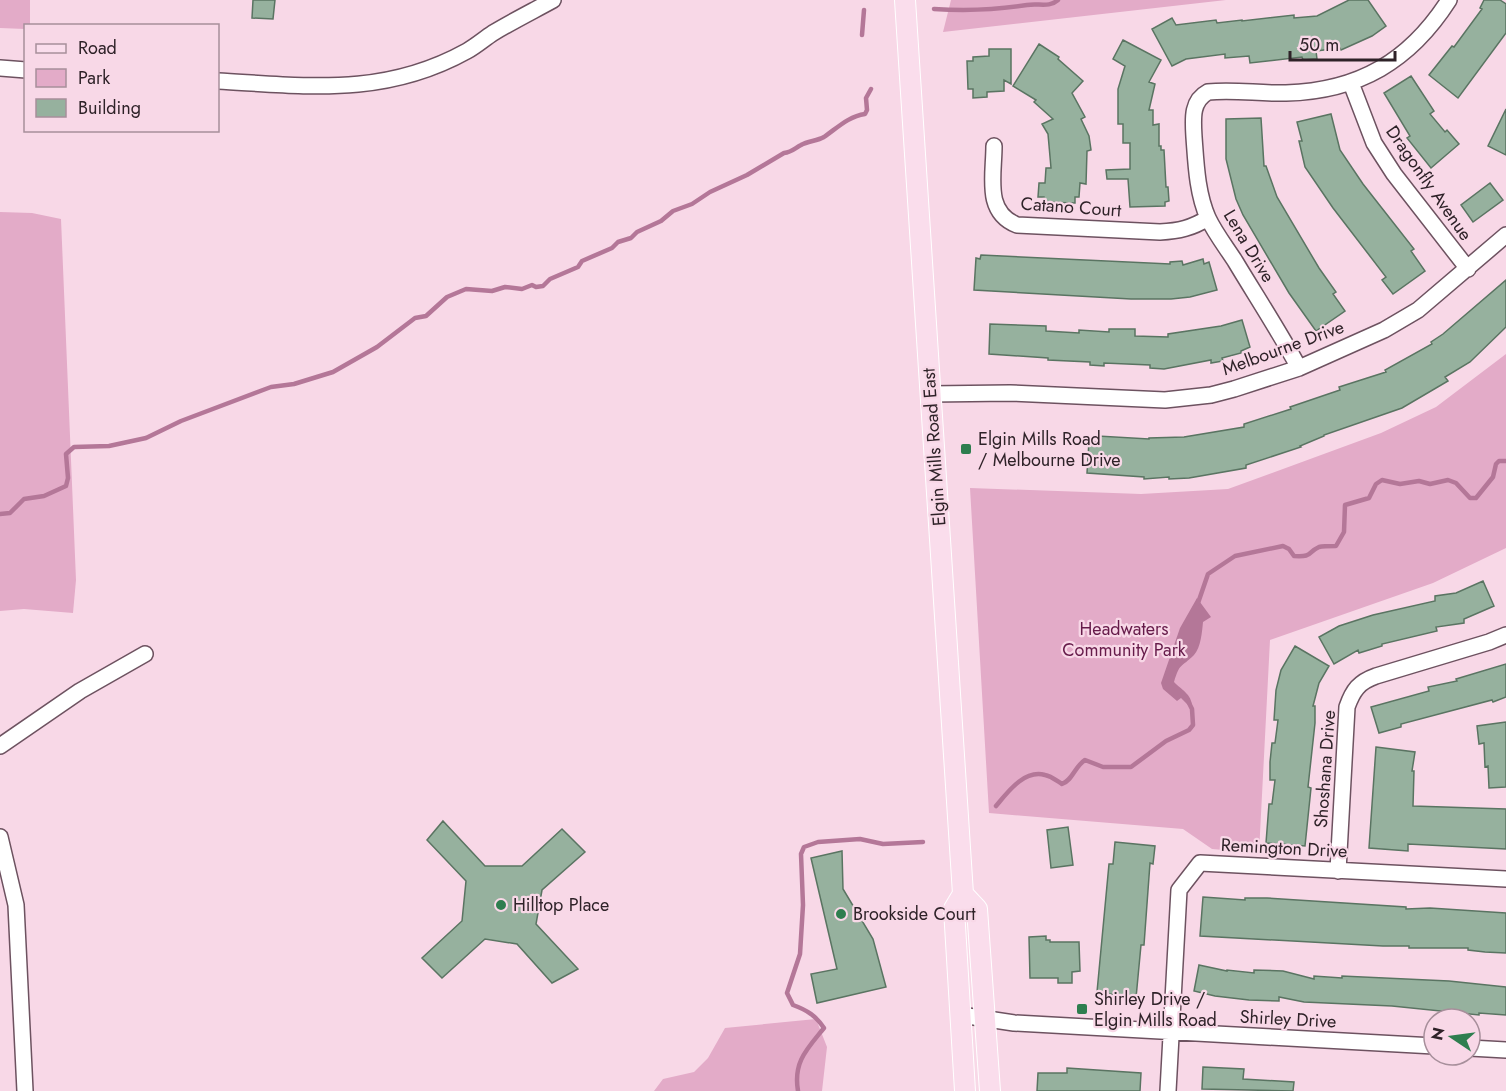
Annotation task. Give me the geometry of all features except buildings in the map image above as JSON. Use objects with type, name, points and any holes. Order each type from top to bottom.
[{"type":"main road","name":"Elgin Mills Road East","points":[[904,0],[963,894],[954,909],[965,1091]]},
{"type":"main road","name":"Elgin Mills Road East","points":[[963,894],[977,909],[990,1091]]},
{"type":"street","points":[[219,81],[324,87],[365,84],[398,78],[422,71],[468,51],[493,33],[553,0]]},
{"type":"street","name":"Lena Drive","points":[[1299,368],[1208,218],[1199,189],[1194,111],[1202,96],[1217,91],[1287,93],[1318,90],[1351,83],[1408,51],[1434,23],[1449,0]]},
{"type":"street","points":[[0,68],[24,70]]},
{"type":"street","name":"Dragonfly Avenue","points":[[1351,83],[1374,143],[1394,174],[1468,269]]},
{"type":"street","name":"Catano Court","points":[[994,146],[994,203],[1003,218],[1017,225],[1160,232],[1193,228],[1208,218]]},
{"type":"street","name":"Melbourne Drive","points":[[930,394],[1010,393],[1165,400],[1234,389],[1299,368],[1384,330],[1418,310],[1506,234]]},
{"type":"street","name":"Shoshana Drive","points":[[1338,871],[1347,707],[1356,686],[1365,680],[1490,642],[1506,634]]},
{"type":"street","points":[[0,746],[80,691],[145,654]]},
{"type":"street","points":[[0,837],[12,880],[16,905],[25,1091]]},
{"type":"street","name":"Remington Drive","points":[[1170,1032],[1179,890],[1200,863],[1506,879]]},
{"type":"street","name":"Shirley Drive","points":[[960,1015],[1014,1023],[1422,1045]]},
{"type":"street","points":[[1168,1091],[1170,1032]]},
{"type":"street","points":[[1482,1049],[1506,1050]]},
{"type":"green space","points":[[0,0],[30,0],[30,24],[24,24],[24,29],[0,28]]},
{"type":"green space","points":[[951,0],[1226,0],[943,32]]},
{"type":"green space","points":[[0,212],[32,213],[61,219],[76,580],[73,613],[24,609],[0,611]]},
{"type":"green space","name":"Headwaters Community Park","points":[[1506,354],[1506,548],[1433,583],[1270,640],[1259,853],[1212,849],[1183,829],[989,813],[970,488],[1141,494],[1228,489],[1381,433],[1436,407]]},
{"type":"green space","points":[[816,1019],[827,1047],[822,1091],[654,1091],[663,1079],[694,1072],[708,1058],[725,1028]]},
{"type":"shaded area","points":[[1197,598],[1211,617],[1203,622],[1198,648],[1180,668],[1174,682],[1191,700],[1192,709],[1181,698],[1177,701],[1163,689],[1161,683],[1180,628]]},
{"type":"waterway","points":[[934,9],[992,9],[1047,5],[1058,0]]},
{"type":"waterway","points":[[862,35],[864,10]]},
{"type":"waterway","points":[[0,514],[10,513],[24,499],[44,496],[66,486],[68,478],[66,454],[74,447],[109,446],[146,438],[181,421],[271,387],[294,384],[333,372],[377,347],[415,318],[426,316],[447,297],[466,289],[492,291],[505,287],[522,289],[532,285],[543,286],[550,279],[578,267],[582,261],[612,248],[618,242],[631,238],[637,232],[661,221],[673,211],[692,204],[784,153],[821,138],[848,120],[865,114],[866,98],[871,89]]},
{"type":"waterway","points":[[1198,603],[1208,574],[1235,556],[1283,546],[1289,549],[1294,556],[1305,556],[1319,547],[1336,546],[1344,532],[1345,505],[1369,498],[1376,484],[1382,480],[1400,484],[1419,481],[1430,484],[1448,480],[1456,483],[1470,498],[1476,498],[1493,477],[1496,464],[1499,461],[1506,461]]},
{"type":"waterway","points":[[996,806],[1017,783],[1030,775],[1052,777],[1062,784],[1085,760],[1103,767],[1131,767],[1166,741],[1189,730],[1193,725],[1192,709],[1189,703]]},
{"type":"waterway","points":[[798,1091],[798,1072],[803,1056],[824,1028],[811,1014],[793,1005],[787,993],[800,954],[803,905],[801,854],[804,847],[818,842],[860,839],[883,844],[923,842]]},
{"type":"place","name":"Elgin Mills Road / Melbourne Drive","points":[[966,449]]},
{"type":"place","name":"Hilltop Place","points":[[501,905]]},
{"type":"place","name":"Brookside Court","points":[[841,914]]},
{"type":"place","name":"Shirley Drive / Elgin Mills Road","points":[[1082,1009]]}]
